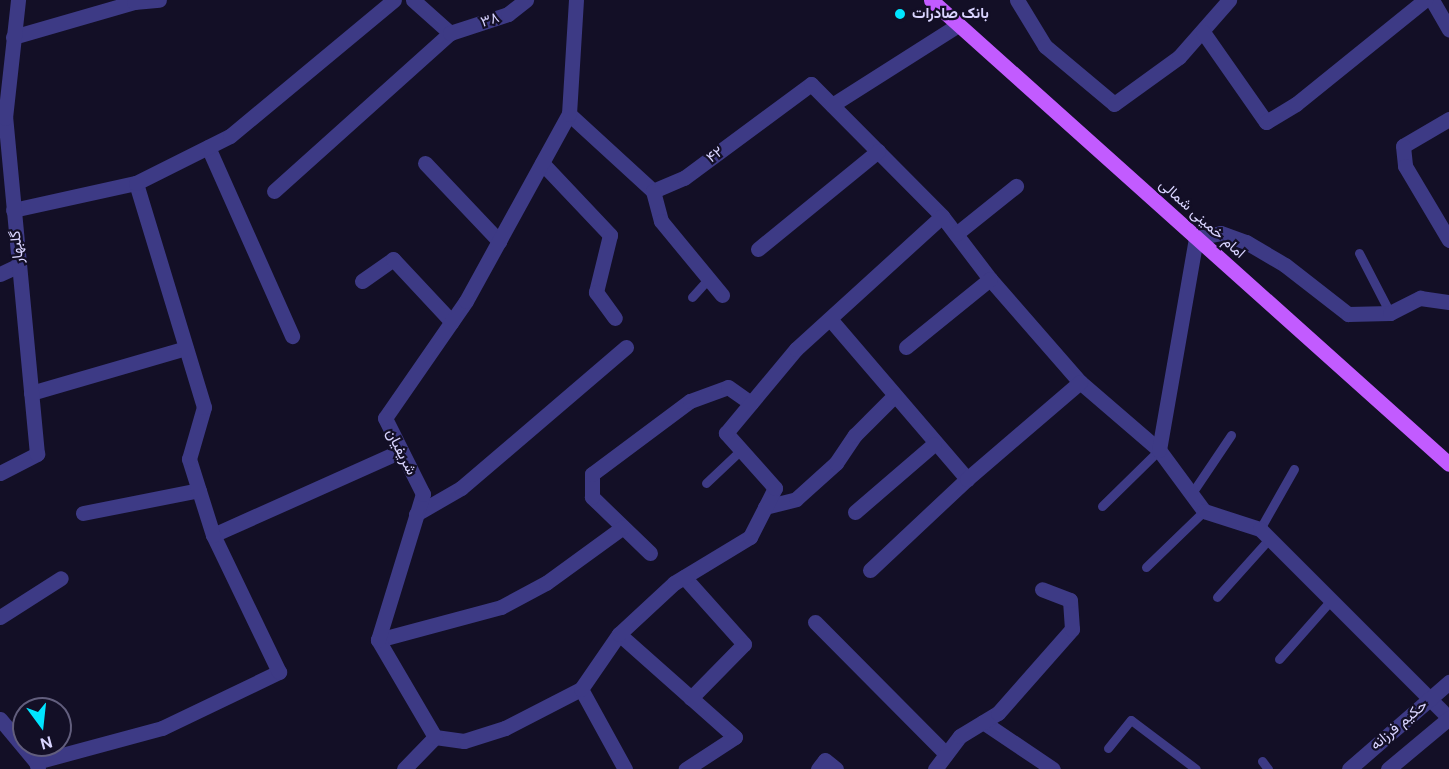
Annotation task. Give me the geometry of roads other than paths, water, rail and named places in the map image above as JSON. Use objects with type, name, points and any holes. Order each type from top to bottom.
[{"type":"main road","name":"امام خمینی شمالی","points":[[932,0],[1449,464]]},
{"type":"street","name":"گلبهار","points":[[0,473],[37,454],[2,119],[18,0]]},
{"type":"street","points":[[14,37],[134,2],[159,0]]},
{"type":"street","points":[[13,210],[136,183],[230,136],[394,0]]},
{"type":"street","points":[[274,190],[450,33],[413,0]]},
{"type":"street","name":"۳۸","points":[[450,33],[508,14],[526,0]]},
{"type":"street","points":[[576,0],[569,114],[653,191],[661,221],[722,295]]},
{"type":"street","points":[[1017,0],[1045,46],[1114,104],[1148,83],[1203,32],[1229,0]]},
{"type":"street","points":[[1203,32],[1266,122],[1296,104],[1425,0]]},
{"type":"street","points":[[1432,0],[1449,30]]},
{"type":"street","points":[[958,25],[832,105],[942,216],[990,279],[1080,382],[1159,450],[1204,511],[1265,534],[1449,718]]},
{"type":"street","name":"۴۲","points":[[653,191],[684,178],[811,84],[832,105]]},
{"type":"street","name":"شریفیان","points":[[378,640],[423,494],[385,418],[452,322],[500,241],[569,114]]},
{"type":"street","points":[[1449,119],[1402,146],[1405,166],[1449,240]]},
{"type":"street","points":[[208,147],[292,336]]},
{"type":"street","points":[[758,249],[878,151]]},
{"type":"street","points":[[425,163],[500,241]]},
{"type":"street","points":[[542,163],[610,235],[596,292],[615,318]]},
{"type":"street","points":[[0,719],[37,765],[162,728],[279,672],[213,535],[189,459],[204,407],[136,183]]},
{"type":"street","points":[[956,234],[1016,186]]},
{"type":"street","points":[[435,737],[464,741],[505,728],[581,689],[620,634],[684,577],[750,537],[775,488],[726,433],[796,349],[942,216]]},
{"type":"street","points":[[1159,450],[1196,238],[1221,232],[1246,242],[1285,265],[1348,314],[1390,314],[1420,298],[1448,298]]},
{"type":"street","points":[[362,282],[393,259],[452,322]]},
{"type":"street","points":[[0,274],[19,265]]},
{"type":"street","points":[[906,347],[990,279]]},
{"type":"street","points":[[830,319],[934,444],[967,479]]},
{"type":"street","points":[[416,514],[461,488],[626,347]]},
{"type":"street","points":[[31,393],[186,348]]},
{"type":"street","points":[[870,570],[967,479],[1080,382]]},
{"type":"street","points":[[650,553],[592,497],[592,474],[690,401],[728,387],[751,404]]},
{"type":"street","points":[[765,507],[796,499],[836,463],[855,435],[894,396]]},
{"type":"street","points":[[855,512],[934,444]]},
{"type":"street","points":[[213,535],[401,451]]},
{"type":"street","points":[[83,513],[199,490]]},
{"type":"street","points":[[435,737],[378,640],[501,607],[546,583],[623,526]]},
{"type":"street","points":[[684,577],[744,644],[691,698]]},
{"type":"street","points":[[0,617],[61,578]]},
{"type":"street","points":[[934,769],[960,736],[998,713],[1072,629],[1070,600],[1042,589]]},
{"type":"street","points":[[815,622],[946,754]]},
{"type":"street","points":[[620,634],[735,737],[686,769]]},
{"type":"street","name":"حکیم فرزانه","points":[[1349,769],[1449,682]]},
{"type":"street","points":[[581,689],[625,769]]},
{"type":"street","name":"حکیم فرزانه","points":[[1390,768],[1449,718]]},
{"type":"street","points":[[983,722],[1053,769]]},
{"type":"street","points":[[404,769],[435,737]]},
{"type":"street","points":[[818,769],[825,760],[836,769]]},
{"type":"lane","points":[[1359,253],[1390,314]]},
{"type":"lane","points":[[692,297],[708,279]]},
{"type":"lane","points":[[1191,493],[1231,435]]},
{"type":"lane","points":[[706,483],[741,450]]},
{"type":"lane","points":[[1102,506],[1159,450]]},
{"type":"lane","points":[[1217,597],[1265,534],[1294,469]]},
{"type":"lane","points":[[1146,567],[1204,511]]},
{"type":"lane","points":[[1279,659],[1332,599]]},
{"type":"lane","points":[[1108,748],[1131,720],[1196,769]]},
{"type":"lane","points":[[1262,761],[1269,769]]},
{"type":"place","name":"بانک صادرات","points":[[900,14]]}]
